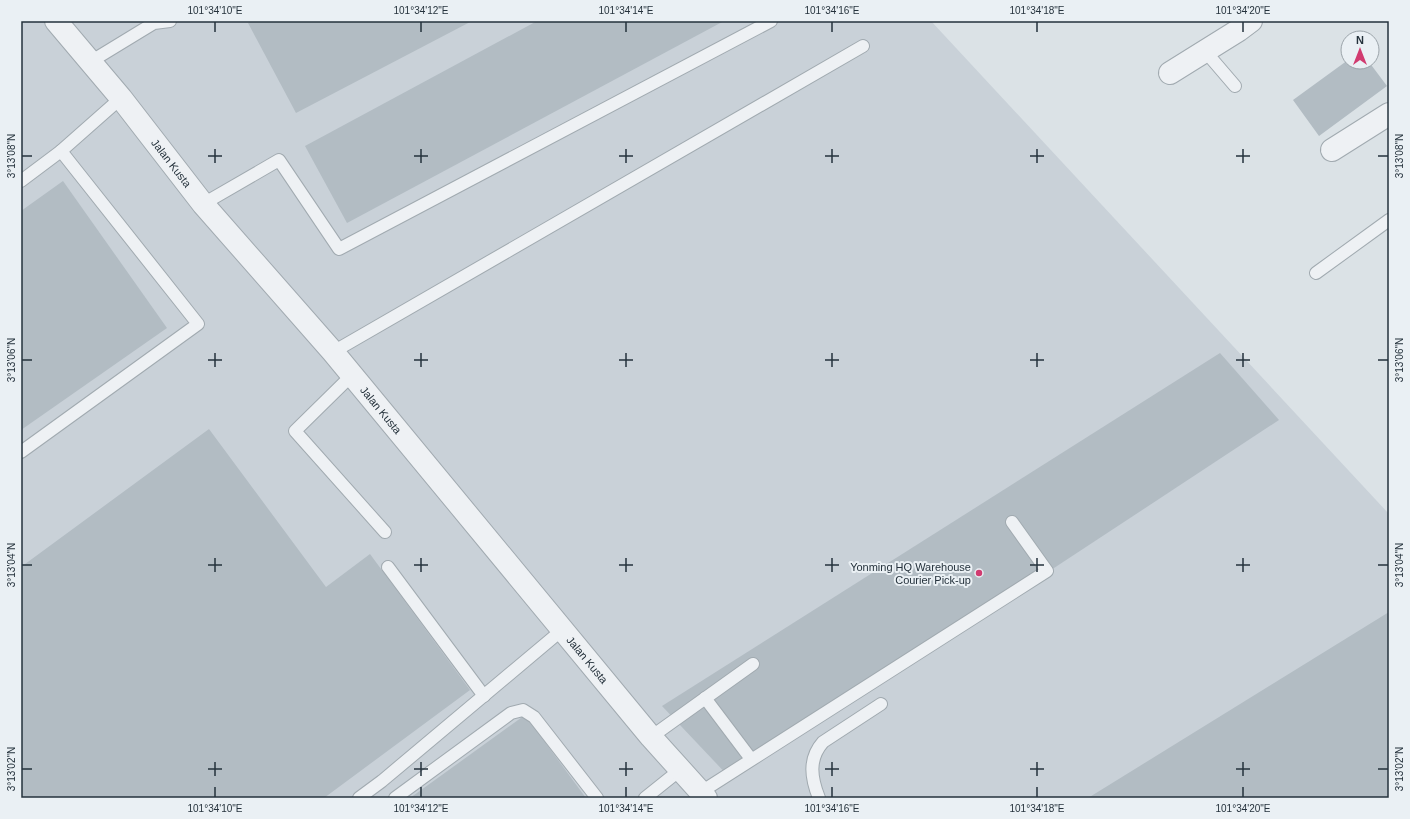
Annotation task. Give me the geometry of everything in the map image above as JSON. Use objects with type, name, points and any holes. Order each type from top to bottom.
[{"type":"street","name":"Jalan Kusta","points":[[56,21],[121,98],[203,204],[333,352],[651,737],[704,795]]},
{"type":"street","points":[[1170,73],[1251,21]]},
{"type":"street","points":[[1332,150],[1389,114]]},
{"type":"lane","points":[[90,62],[143,25],[170,21]]},
{"type":"lane","points":[[203,204],[278,160],[339,249],[772,21]]},
{"type":"lane","points":[[333,352],[862,46]]},
{"type":"lane","points":[[1205,51],[1235,86]]},
{"type":"lane","points":[[21,181],[61,152],[121,98]]},
{"type":"lane","points":[[21,452],[198,324],[61,152]]},
{"type":"lane","points":[[1316,273],[1389,220]]},
{"type":"lane","points":[[352,375],[295,432],[385,532]]},
{"type":"lane","points":[[704,795],[751,759],[1047,571],[1012,522]]},
{"type":"lane","points":[[388,567],[484,696]]},
{"type":"lane","points":[[360,798],[562,630]]},
{"type":"lane","points":[[651,737],[753,664]]},
{"type":"lane","points":[[705,698],[751,759]]},
{"type":"lane","points":[[819,798],[812,780],[812,764],[816,750],[823,742],[881,704]]},
{"type":"lane","points":[[395,798],[511,713],[523,710],[534,717],[597,798]]},
{"type":"lane","points":[[645,798],[680,770]]},
{"type":"shaded area","points":[[21,21],[931,21],[1389,514],[1389,798],[21,798]]},
{"type":"building","points":[[251,21],[472,21],[296,113],[248,23]]},
{"type":"building","points":[[537,21],[724,21],[347,223],[305,146]]},
{"type":"building","points":[[1340,66],[1340,70],[1375,70],[1387,86],[1319,136],[1293,100]]},
{"type":"building","points":[[63,181],[167,328],[21,430],[21,211]]},
{"type":"building","points":[[1220,353],[1279,420],[732,780],[662,706]]},
{"type":"building","points":[[209,429],[326,587],[370,554],[470,690],[324,798],[21,798],[21,567]]},
{"type":"building","points":[[1389,612],[1389,798],[1088,798]]},
{"type":"building","points":[[525,715],[586,798],[410,798]]},
{"type":"place","name":"Yonming HQ Warehouse Courier Pick-up","points":[[979,573]]}]
